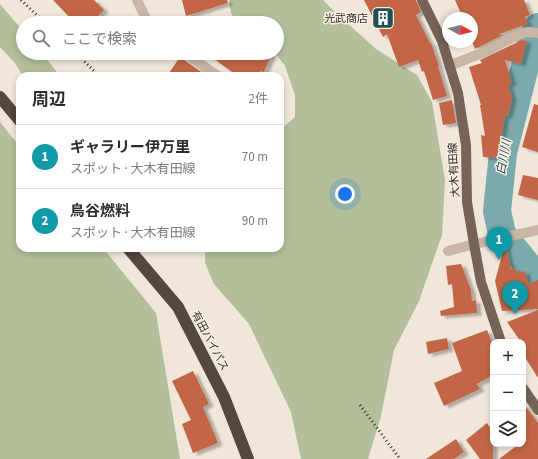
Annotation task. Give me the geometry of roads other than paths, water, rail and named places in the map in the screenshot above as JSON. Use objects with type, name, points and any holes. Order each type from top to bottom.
[{"type":"highway","points":[[0,97],[16,116]]},
{"type":"highway","name":"有田バイパス","points":[[131,252],[178,307],[224,397],[248,459]]},
{"type":"main road","name":"大木有田線","points":[[422,0],[442,41],[458,94],[466,145],[467,202],[474,244],[481,282],[499,339]]},
{"type":"main road","points":[[526,392],[538,410]]},
{"type":"street","points":[[137,0],[145,16]]},
{"type":"street","points":[[449,66],[489,50],[520,34],[527,32],[538,33]]},
{"type":"street","points":[[195,60],[212,72]]},
{"type":"street","points":[[448,251],[538,230]]},
{"type":"waterway","name":"白川川","points":[[538,27],[531,43],[503,153],[497,211],[502,234],[538,278]]},
{"type":"railway","points":[[21,0],[38,16]]},
{"type":"railway","points":[[83,60],[95,72]]},
{"type":"railway","points":[[360,405],[400,459]]},
{"type":"place","name":"光武商店","points":[[383,18]]},
{"type":"place","name":"ギャラリー伊万里","points":[[499,260]]},
{"type":"place","name":"鳥谷燃料","points":[[515,314]]}]
